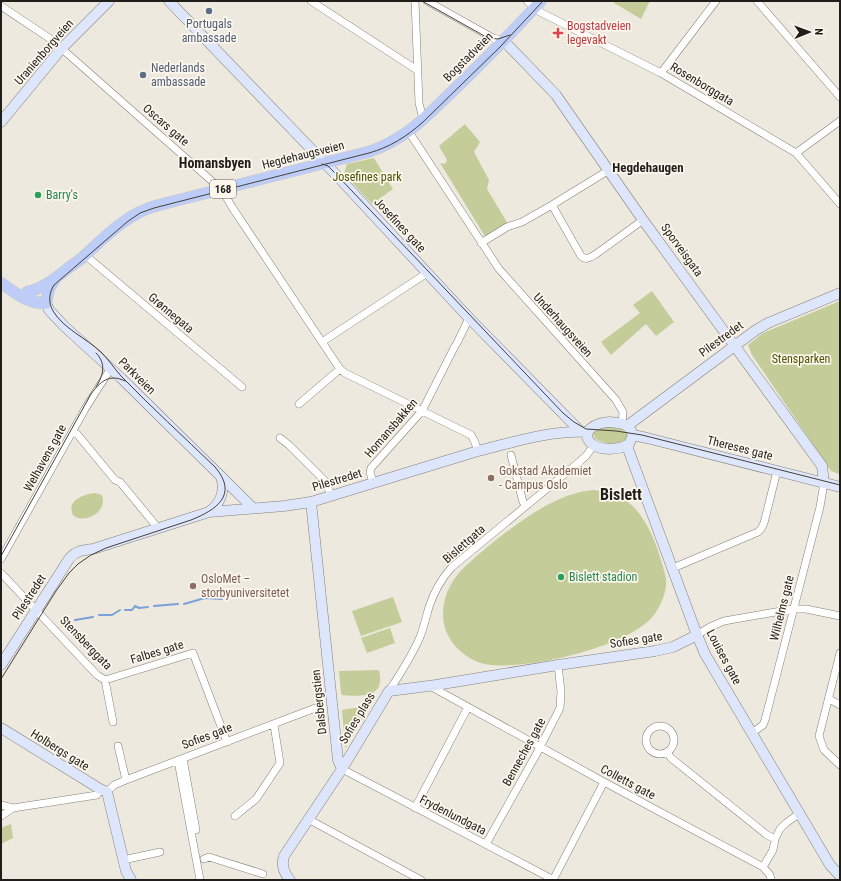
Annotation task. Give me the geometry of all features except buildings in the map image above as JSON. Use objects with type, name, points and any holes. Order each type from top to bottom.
[{"type":"main road","name":"Bogstadveien","points":[[410,131],[504,41],[534,3]]},
{"type":"main road","name":"Hegdehaugsveien","points":[[30,297],[35,290],[55,279],[137,212],[151,207],[222,190],[381,147],[399,139],[410,131]]},
{"type":"main road","points":[[1,274],[30,297],[46,303]]},
{"type":"main road","name":"Hegdehaugsveien","points":[[46,303],[49,289],[55,279]]},
{"type":"main road","points":[[1,283],[25,300],[30,297]]},
{"type":"street","name":"Uranienborgveien","points":[[1,122],[61,49],[109,1]]},
{"type":"street","name":"Josefines gate","points":[[169,1],[324,163],[469,318],[584,432],[594,445]]},
{"type":"street","points":[[311,1],[417,70]]},
{"type":"street","points":[[415,1],[419,106],[424,118]]},
{"type":"street","points":[[427,1],[488,35],[504,41]]},
{"type":"street","points":[[662,73],[716,1]]},
{"type":"street","points":[[756,1],[840,97]]},
{"type":"street","name":"Rosenborggata","points":[[534,3],[540,12],[662,73],[796,153],[840,204]]},
{"type":"street","name":"Oscars gate","points":[[1,6],[52,40],[222,190],[340,369],[345,373],[422,412],[471,435],[478,451]]},
{"type":"street","name":"Sporveisgata","points":[[504,41],[556,95],[643,220],[822,466],[824,483]]},
{"type":"street","points":[[796,153],[840,121]]},
{"type":"street","name":"Underhaugsveien","points":[[410,131],[423,154],[499,269],[616,400],[622,409],[625,424]]},
{"type":"street","points":[[482,243],[507,227],[522,222],[552,205],[609,170]]},
{"type":"street","points":[[552,205],[583,258],[588,259],[643,220]]},
{"type":"street","name":"Grønnegata","points":[[85,255],[242,387]]},
{"type":"street","points":[[322,342],[427,273]]},
{"type":"street","name":"Pilestredet","points":[[625,424],[756,330],[768,323],[840,293]]},
{"type":"street","name":"Parkveien","points":[[46,303],[49,310],[64,326],[111,368],[253,508]]},
{"type":"street","name":"Homansbakken","points":[[373,483],[370,472],[371,468],[422,412],[469,318]]},
{"type":"street","name":"Welhavens gate","points":[[1,560],[85,409],[111,368]]},
{"type":"street","points":[[299,404],[340,369]]},
{"type":"street","points":[[584,432],[593,426],[604,422],[625,424],[633,435],[631,442],[627,446],[613,448],[594,445]]},
{"type":"street","points":[[73,432],[77,434],[115,480],[120,482],[158,528]]},
{"type":"street","name":"Pilestredet","points":[[1,665],[67,564],[76,560],[93,548],[210,512],[311,502],[478,451],[554,433],[584,432]]},
{"type":"street","name":"Thereses gate","points":[[633,435],[840,487]]},
{"type":"street","points":[[280,438],[326,482],[331,496]]},
{"type":"street","name":"Bislettgata","points":[[389,691],[417,643],[424,627],[433,597],[441,580],[452,567],[577,464],[586,456],[594,445]]},
{"type":"street","name":"Louises gate","points":[[627,446],[705,654],[800,813],[830,865],[836,880]]},
{"type":"street","points":[[511,455],[523,502],[526,506]]},
{"type":"street","points":[[672,568],[762,529],[777,471]]},
{"type":"street","points":[[210,512],[218,504],[222,495],[223,486],[221,476]]},
{"type":"street","name":"Wilhelms gate","points":[[752,733],[763,725],[765,720],[820,507],[824,483]]},
{"type":"street","name":"Dalsbergstien","points":[[311,502],[338,760],[342,769]]},
{"type":"street","points":[[1,573],[36,610]]},
{"type":"street","name":"Sofies gate","points":[[430,686],[662,650],[673,647],[724,621],[793,609],[806,608],[840,616]]},
{"type":"street","name":"Stensberggata","points":[[36,610],[97,675],[105,680],[113,722]]},
{"type":"street","points":[[840,652],[819,736],[824,750],[840,765]]},
{"type":"street","name":"Falbes gate","points":[[105,680],[193,653],[227,742]]},
{"type":"street","name":"Benneches gate","points":[[486,844],[560,708],[561,692],[558,665]]},
{"type":"street","points":[[415,808],[468,708],[430,686]]},
{"type":"street","name":"Sofies plass","points":[[342,769],[389,691],[430,686]]},
{"type":"street","points":[[829,699],[840,705]]},
{"type":"street","name":"Sofies gate","points":[[13,808],[98,795],[103,790],[126,780],[318,707]]},
{"type":"street","name":"Colletts gate","points":[[468,708],[763,867]]},
{"type":"street","points":[[235,816],[256,799],[280,763],[274,725]]},
{"type":"street","points":[[661,726],[669,729],[672,733],[674,741],[673,746],[667,752],[664,754],[656,754],[647,747],[646,736],[650,729],[661,726]]},
{"type":"street","name":"Holbergs gate","points":[[1,728],[103,790]]},
{"type":"street","points":[[118,746],[126,780]]},
{"type":"street","points":[[667,752],[671,758],[767,835],[776,839]]},
{"type":"street","points":[[181,760],[196,830]]},
{"type":"street","points":[[181,760],[200,880]]},
{"type":"street","points":[[290,880],[284,870],[283,860],[308,819],[342,769]]},
{"type":"street","name":"Frydenlundgata","points":[[342,769],[554,880]]},
{"type":"street","points":[[554,880],[604,782]]},
{"type":"street","points":[[103,790],[126,871],[131,880]]},
{"type":"street","points":[[1,805],[13,808]]},
{"type":"street","points":[[1,816],[13,808]]},
{"type":"street","points":[[771,880],[770,875],[763,867],[773,850],[780,829],[800,813]]},
{"type":"street","points":[[308,819],[421,880]]},
{"type":"street","points":[[123,860],[160,852]]},
{"type":"street","points":[[204,859],[209,858],[263,874]]},
{"type":"street","name":"Louises gate","points":[[830,865],[840,876]]},
{"type":"green space","points":[[615,1],[650,1],[641,19],[614,3]]},
{"type":"green space","points":[[465,124],[480,142],[474,152],[489,180],[487,189],[508,224],[486,238],[440,163],[445,164],[447,160],[439,146]]},
{"type":"green space","name":"Josefines park","points":[[374,158],[393,189],[372,204],[344,174],[347,164]]},
{"type":"green space","points":[[652,291],[674,322],[656,336],[646,324],[611,355],[601,342],[640,313],[633,305]]},
{"type":"green space","name":"Stensparken","points":[[840,301],[839,474],[831,471],[752,355],[748,345],[763,333]]},
{"type":"green space","points":[[607,427],[622,430],[628,436],[622,442],[613,444],[603,442],[595,438],[593,434],[597,429]]},
{"type":"green space","name":"Bislett stadion","points":[[594,490],[613,494],[629,503],[648,526],[660,555],[666,579],[664,595],[660,606],[654,615],[624,637],[578,654],[530,663],[508,665],[491,665],[480,663],[465,655],[452,642],[443,620],[446,596],[456,576],[468,563],[486,548],[537,511],[565,497],[580,492]]},
{"type":"green space","points":[[95,493],[102,495],[103,500],[97,513],[88,518],[78,518],[74,516],[71,507],[75,501],[83,496]]},
{"type":"green space","points":[[393,597],[402,622],[361,636],[352,611]]},
{"type":"green space","points":[[390,628],[395,643],[367,653],[361,638]]},
{"type":"green space","points":[[379,670],[380,684],[377,690],[373,693],[351,696],[342,695],[339,671]]},
{"type":"green space","points":[[371,705],[345,748],[342,710]]},
{"type":"green space","points":[[11,824],[13,838],[1,844],[1,828]]},
{"type":"waterway","points":[[184,604],[205,598],[222,599]]},
{"type":"waterway","points":[[154,606],[178,604]]},
{"type":"waterway","points":[[125,610],[132,610],[135,606],[139,608],[148,607]]},
{"type":"waterway","points":[[99,615],[112,615],[120,610]]},
{"type":"waterway","points":[[75,620],[93,617]]},
{"type":"tram line","points":[[422,1],[488,38],[498,39],[510,35]]},
{"type":"tram line","points":[[1,679],[56,591],[69,573],[78,564],[91,555],[106,548],[200,516],[216,506],[225,493],[225,486],[222,477],[215,467],[132,388],[101,352],[63,323],[53,311],[51,308],[50,294],[54,285],[127,222],[140,213],[154,208],[369,153],[398,141],[423,122],[500,47],[543,1]]},
{"type":"tram line","points":[[322,164],[328,166],[333,171],[563,413],[574,422],[586,429],[616,431],[642,435],[840,485]]},
{"type":"tram line","points":[[96,353],[102,361],[103,370],[96,387]]},
{"type":"tram line","points":[[1,556],[91,394],[101,383],[110,378],[125,381]]},
{"type":"place","name":"Portugals ambassade","points":[[209,11]]},
{"type":"place","name":"Bogstadveien legevakt","points":[[558,33]]},
{"type":"place","name":"Nederlands ambassade","points":[[143,75]]},
{"type":"place","name":"Barry's","points":[[38,195]]},
{"type":"place","name":"Gokstad Akademiet - Campus Oslo","points":[[491,478]]},
{"type":"place","name":"Bislett stadion","points":[[561,577]]},
{"type":"place","name":"OsloMet – storbyuniversitetet","points":[[193,586]]},
{"type":"district","name":"Homansbyen","points":[[215,163]]},
{"type":"district","name":"Hegdehaugen","points":[[648,167]]},
{"type":"district","name":"Bislett","points":[[621,494]]}]
